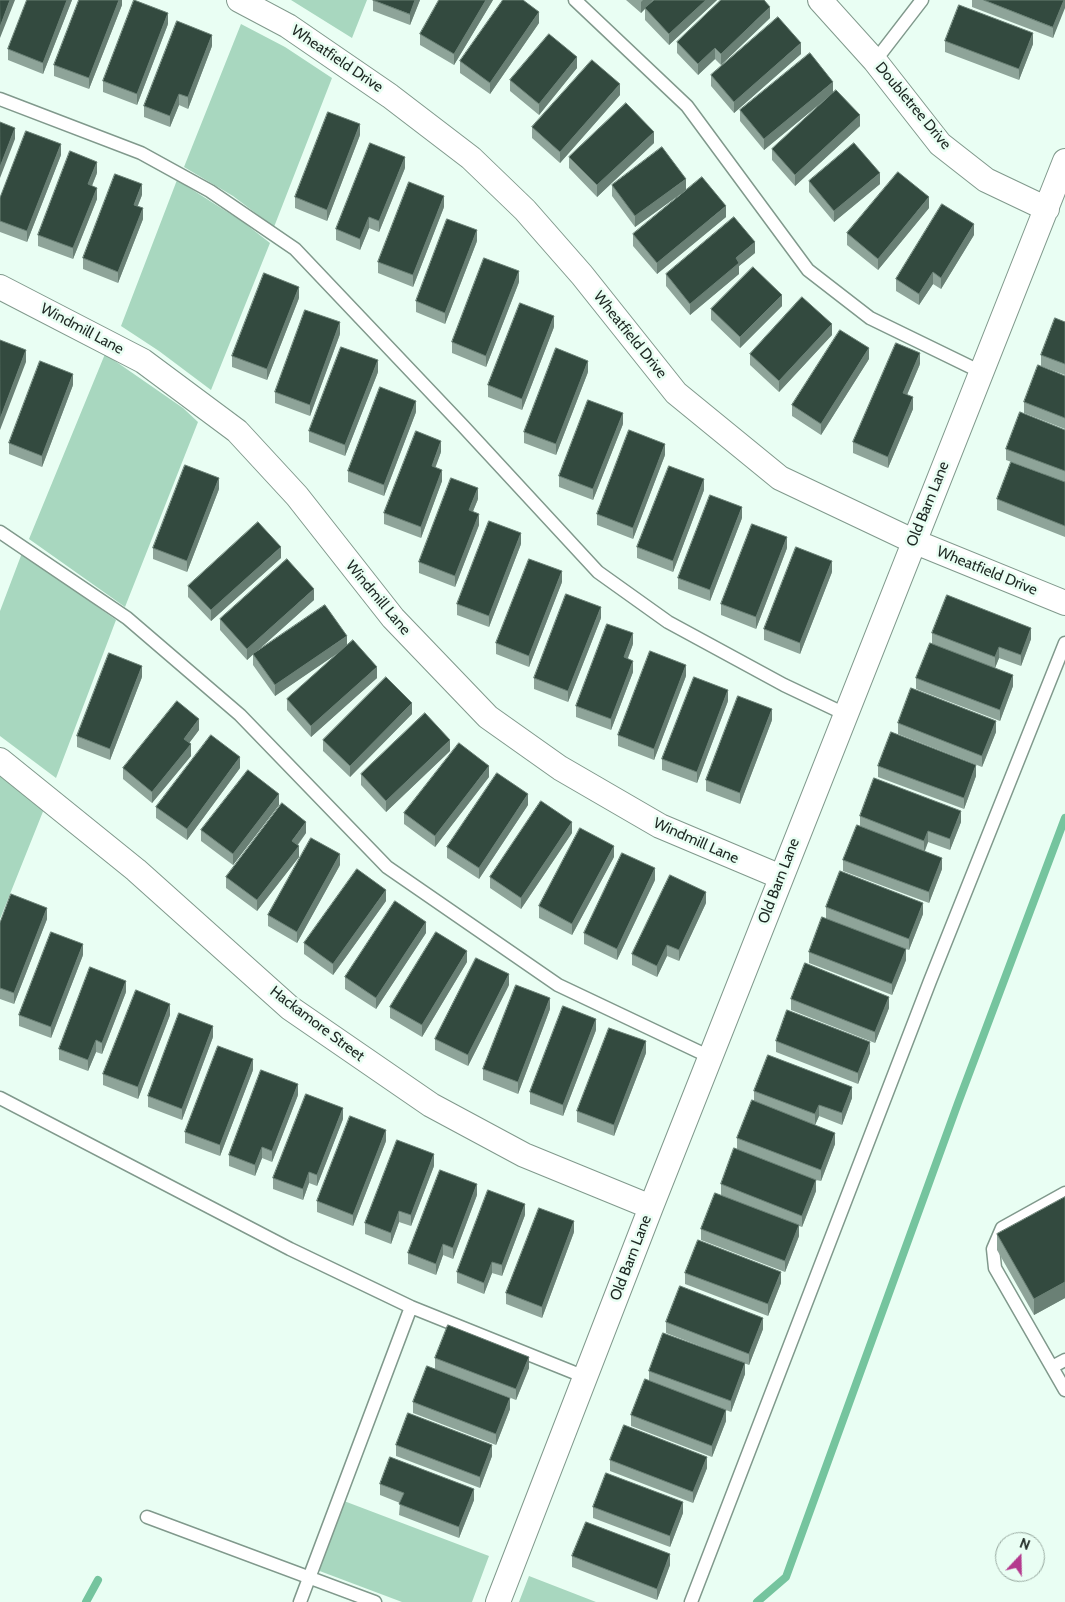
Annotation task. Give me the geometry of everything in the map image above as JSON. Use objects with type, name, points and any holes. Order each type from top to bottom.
[{"type":"street","name":"Wheatfield Drive","points":[[239,0],[288,26],[390,96],[471,158],[525,210],[582,275],[676,393],[780,478],[913,541],[1065,603]]},
{"type":"street","name":"Doubletree Drive","points":[[820,0],[875,61],[940,144],[986,180],[1047,209]]},
{"type":"street","name":"Old Barn Lane","points":[[498,1602],[913,541],[1065,161]]},
{"type":"street","name":"Windmill Lane","points":[[0,287],[143,361],[237,431],[297,496],[393,618],[488,717],[560,768],[660,826],[781,877]]},
{"type":"street","name":"Hackamore Street","points":[[0,760],[136,870],[290,1008],[430,1105],[524,1155],[651,1207]]},
{"type":"lane","points":[[575,0],[687,106],[808,270],[870,318],[981,372]]},
{"type":"lane","points":[[875,61],[922,0]]},
{"type":"lane","points":[[0,98],[140,153],[210,191],[295,249],[598,572],[668,622],[784,685],[845,714]]},
{"type":"lane","points":[[0,532],[127,618],[240,715],[388,867],[558,985],[710,1057]]},
{"type":"lane","points":[[691,1602],[930,981],[1065,643]]},
{"type":"lane","points":[[0,1098],[273,1240],[411,1307],[585,1377]]},
{"type":"lane","points":[[1065,1193],[1002,1228],[993,1249],[995,1268],[1065,1390]]},
{"type":"lane","points":[[300,1602],[411,1307]]},
{"type":"lane","points":[[1052,1366],[1065,1360]]},
{"type":"lane","points":[[147,1517],[374,1602]]},
{"type":"green space","points":[[291,0],[367,0],[352,38]]},
{"type":"green space","points":[[241,24],[285,47],[332,78],[274,227],[233,196],[184,167]]},
{"type":"green space","points":[[177,180],[243,222],[270,243],[211,390],[159,351],[121,326]]},
{"type":"green space","points":[[105,354],[183,408],[198,422],[125,607],[29,539]]},
{"type":"green space","points":[[22,553],[116,620],[56,778],[0,736],[0,611]]},
{"type":"green space","points":[[0,775],[44,809],[0,919]]},
{"type":"green space","points":[[344,1501],[489,1556],[472,1602],[402,1602],[317,1570]]},
{"type":"green space","points":[[529,1576],[596,1602],[519,1602]]},
{"type":"building","points":[[0,0],[10,0],[0,27]]},
{"type":"building","points":[[27,0],[67,0],[43,63],[8,49]]},
{"type":"building","points":[[79,0],[119,0],[89,78],[54,65]]},
{"type":"building","points":[[134,0],[168,13],[137,94],[103,81]]},
{"type":"building","points":[[373,0],[415,0],[410,14]]},
{"type":"building","points":[[439,0],[486,0],[454,54],[420,34]]},
{"type":"building","points":[[503,0],[523,0],[539,12],[490,83],[460,61]]},
{"type":"building","points":[[654,0],[706,0],[669,34],[645,8]]},
{"type":"building","points":[[721,0],[764,0],[770,7],[721,54],[715,48],[698,64],[677,42]]},
{"type":"building","points":[[984,0],[1064,0],[1053,27]]},
{"type":"building","points":[[959,5],[1033,33],[1019,69],[945,41]]},
{"type":"building","points":[[778,17],[801,43],[734,102],[711,75]]},
{"type":"building","points":[[177,21],[212,35],[188,97],[179,94],[170,116],[144,106]]},
{"type":"building","points":[[549,34],[577,57],[539,104],[510,80]]},
{"type":"building","points":[[810,53],[833,82],[764,139],[740,110]]},
{"type":"building","points":[[592,60],[620,84],[560,152],[532,127]]},
{"type":"building","points":[[836,90],[860,115],[795,175],[772,149]]},
{"type":"building","points":[[626,103],[654,132],[597,185],[569,157]]},
{"type":"building","points":[[328,112],[360,124],[327,210],[295,197]]},
{"type":"building","points":[[0,122],[15,128],[0,167]]},
{"type":"building","points":[[26,131],[61,144],[27,231],[0,221],[0,198]]},
{"type":"building","points":[[370,143],[405,157],[379,221],[369,217],[360,239],[336,229]]},
{"type":"building","points":[[854,143],[880,173],[834,211],[809,181]]},
{"type":"building","points":[[662,147],[686,179],[635,216],[612,185]]},
{"type":"building","points":[[70,151],[97,162],[88,184],[97,188],[73,248],[38,235]]},
{"type":"building","points":[[898,172],[929,197],[878,259],[847,233]]},
{"type":"building","points":[[115,174],[142,184],[134,205],[143,208],[118,272],[83,258]]},
{"type":"building","points":[[702,177],[726,206],[657,263],[633,234]]},
{"type":"building","points":[[409,182],[444,196],[413,275],[378,262]]},
{"type":"building","points":[[942,204],[974,224],[941,278],[933,272],[919,294],[896,279]]},
{"type":"building","points":[[734,217],[755,242],[736,258],[739,263],[690,304],[666,274]]},
{"type":"building","points":[[447,219],[477,230],[445,313],[416,301]]},
{"type":"building","points":[[484,258],[519,271],[486,356],[452,342]]},
{"type":"building","points":[[753,267],[782,295],[740,337],[711,309]]},
{"type":"building","points":[[264,273],[299,287],[267,369],[232,356]]},
{"type":"building","points":[[802,297],[832,324],[779,381],[750,354]]},
{"type":"building","points":[[520,303],[554,316],[522,399],[488,385]]},
{"type":"building","points":[[305,310],[340,322],[310,405],[275,392]]},
{"type":"building","points":[[1055,318],[1065,322],[1065,364],[1041,355]]},
{"type":"building","points":[[840,330],[869,348],[821,424],[792,405]]},
{"type":"building","points":[[0,340],[26,350],[0,419]]},
{"type":"building","points":[[896,343],[920,353],[903,393],[913,397],[888,457],[853,442]]},
{"type":"building","points":[[341,347],[378,360],[345,445],[309,431]]},
{"type":"building","points":[[556,348],[588,361],[556,444],[524,432]]},
{"type":"building","points":[[40,361],[73,374],[42,456],[9,443]]},
{"type":"building","points":[[1038,365],[1065,376],[1065,418],[1024,402]]},
{"type":"building","points":[[380,387],[416,401],[384,485],[348,471]]},
{"type":"building","points":[[588,400],[623,413],[593,489],[559,476]]},
{"type":"building","points":[[1020,412],[1065,430],[1065,471],[1006,449]]},
{"type":"building","points":[[629,430],[665,444],[633,528],[597,514]]},
{"type":"building","points":[[416,431],[441,441],[432,466],[442,470],[421,527],[384,513]]},
{"type":"building","points":[[1011,462],[1065,482],[1065,526],[997,499]]},
{"type":"building","points":[[185,465],[219,478],[187,561],[153,548]]},
{"type":"building","points":[[669,466],[704,479],[673,561],[637,547]]},
{"type":"building","points":[[451,478],[478,488],[469,510],[479,514],[455,576],[419,562]]},
{"type":"building","points":[[710,495],[742,507],[710,590],[678,578]]},
{"type":"building","points":[[489,521],[521,533],[489,616],[457,604]]},
{"type":"building","points":[[258,522],[281,547],[211,610],[188,586]]},
{"type":"building","points":[[752,524],[787,537],[756,617],[721,604]]},
{"type":"building","points":[[796,547],[832,561],[800,643],[764,629]]},
{"type":"building","points":[[287,559],[314,589],[247,649],[220,619]]},
{"type":"building","points":[[529,559],[562,571],[529,656],[496,643]]},
{"type":"building","points":[[566,594],[601,607],[568,691],[534,678]]},
{"type":"building","points":[[947,595],[1031,628],[1021,655],[999,647],[995,657],[932,633]]},
{"type":"building","points":[[325,605],[347,636],[275,685],[253,654]]},
{"type":"building","points":[[607,624],[633,633],[624,657],[633,661],[611,719],[576,706]]},
{"type":"building","points":[[353,640],[377,667],[311,726],[287,699]]},
{"type":"building","points":[[930,643],[1013,675],[1000,710],[916,678]]},
{"type":"building","points":[[650,651],[686,665],[654,749],[618,735]]},
{"type":"building","points":[[109,653],[142,666],[110,749],[77,736]]},
{"type":"building","points":[[386,677],[412,703],[350,766],[323,740]]},
{"type":"building","points":[[694,677],[728,690],[697,772],[662,759]]},
{"type":"building","points":[[911,688],[996,721],[982,756],[898,723]]},
{"type":"building","points":[[738,696],[772,709],[740,793],[706,780]]},
{"type":"building","points":[[177,701],[199,719],[184,739],[191,744],[152,792],[123,768]]},
{"type":"building","points":[[425,713],[450,740],[386,801],[361,774]]},
{"type":"building","points":[[891,732],[976,765],[964,798],[878,766]]},
{"type":"building","points":[[211,735],[240,757],[187,829],[156,807]]},
{"type":"building","points":[[459,743],[489,766],[435,836],[404,813]]},
{"type":"building","points":[[248,770],[279,794],[233,854],[201,830]]},
{"type":"building","points":[[497,773],[528,794],[479,868],[447,847]]},
{"type":"building","points":[[874,778],[961,811],[950,839],[928,831],[924,841],[860,816]]},
{"type":"building","points":[[541,801],[572,822],[521,898],[490,877]]},
{"type":"building","points":[[282,803],[306,822],[292,841],[299,846],[257,900],[226,877]]},
{"type":"building","points":[[857,825],[942,858],[929,892],[843,860]]},
{"type":"building","points":[[580,828],[614,846],[572,924],[539,906]]},
{"type":"building","points":[[311,838],[340,854],[297,932],[268,915]]},
{"type":"building","points":[[622,853],[655,868],[617,949],[584,933]]},
{"type":"building","points":[[357,869],[386,890],[333,964],[304,943]]},
{"type":"building","points":[[840,871],[923,903],[909,939],[826,907]]},
{"type":"building","points":[[670,875],[706,892],[679,950],[667,945],[657,966],[632,954]]},
{"type":"building","points":[[11,894],[47,908],[14,993],[0,988],[0,923]]},
{"type":"building","points":[[395,901],[426,922],[376,998],[345,977]]},
{"type":"building","points":[[822,917],[906,949],[892,984],[809,952]]},
{"type":"building","points":[[51,932],[83,944],[51,1027],[19,1015]]},
{"type":"building","points":[[436,932],[467,951],[422,1025],[390,1007]]},
{"type":"building","points":[[476,958],[509,974],[468,1055],[435,1039]]},
{"type":"building","points":[[805,963],[889,997],[875,1032],[791,999]]},
{"type":"building","points":[[90,967],[126,981],[102,1043],[96,1040],[88,1060],[59,1049]]},
{"type":"building","points":[[516,985],[550,998],[518,1082],[483,1069]]},
{"type":"building","points":[[136,990],[170,1004],[138,1087],[103,1074]]},
{"type":"building","points":[[563,1006],[596,1019],[563,1105],[530,1092]]},
{"type":"building","points":[[787,1010],[870,1042],[858,1073],[776,1041]]},
{"type":"building","points":[[179,1013],[213,1026],[182,1109],[148,1096]]},
{"type":"building","points":[[609,1028],[646,1041],[614,1125],[577,1111]]},
{"type":"building","points":[[218,1046],[253,1059],[220,1145],[185,1132]]},
{"type":"building","points":[[768,1055],[852,1087],[842,1113],[819,1105],[815,1114],[754,1091]]},
{"type":"building","points":[[261,1070],[298,1084],[272,1151],[262,1147],[255,1165],[229,1155]]},
{"type":"building","points":[[306,1094],[343,1108],[317,1175],[309,1172],[303,1189],[273,1178]]},
{"type":"building","points":[[752,1100],[835,1133],[821,1170],[737,1138]]},
{"type":"building","points":[[350,1116],[386,1130],[353,1215],[317,1201]]},
{"type":"building","points":[[397,1140],[434,1154],[411,1215],[399,1211],[391,1233],[365,1223]]},
{"type":"building","points":[[734,1148],[816,1180],[802,1216],[721,1184]]},
{"type":"building","points":[[440,1170],[477,1184],[453,1248],[443,1244],[436,1264],[408,1253]]},
{"type":"building","points":[[488,1190],[525,1204],[502,1265],[492,1262],[484,1283],[457,1272]]},
{"type":"building","points":[[715,1193],[799,1225],[785,1261],[701,1229]]},
{"type":"building","points":[[1065,1197],[1065,1282],[1034,1299],[997,1234]]},
{"type":"building","points":[[539,1208],[574,1221],[542,1307],[506,1293]]},
{"type":"building","points":[[698,1240],[781,1272],[768,1304],[685,1273]]},
{"type":"building","points":[[680,1286],[763,1318],[749,1354],[666,1322]]},
{"type":"building","points":[[448,1325],[529,1357],[516,1389],[435,1358]]},
{"type":"building","points":[[663,1333],[745,1363],[731,1401],[649,1371]]},
{"type":"building","points":[[427,1366],[510,1398],[496,1434],[413,1402]]},
{"type":"building","points":[[645,1379],[726,1410],[712,1446],[631,1415]]},
{"type":"building","points":[[408,1413],[492,1445],[480,1477],[396,1445]]},
{"type":"building","points":[[624,1425],[707,1457],[693,1492],[610,1460]]},
{"type":"building","points":[[390,1457],[474,1489],[459,1527],[399,1504],[404,1493],[380,1484]]},
{"type":"building","points":[[606,1473],[683,1502],[670,1536],[593,1507]]},
{"type":"building","points":[[586,1522],[670,1554],[657,1589],[572,1556]]},
{"type":"waterway","points":[[757,1602],[786,1577],[958,1103],[1065,818]]},
{"type":"waterway","points":[[86,1602],[98,1580]]}]
